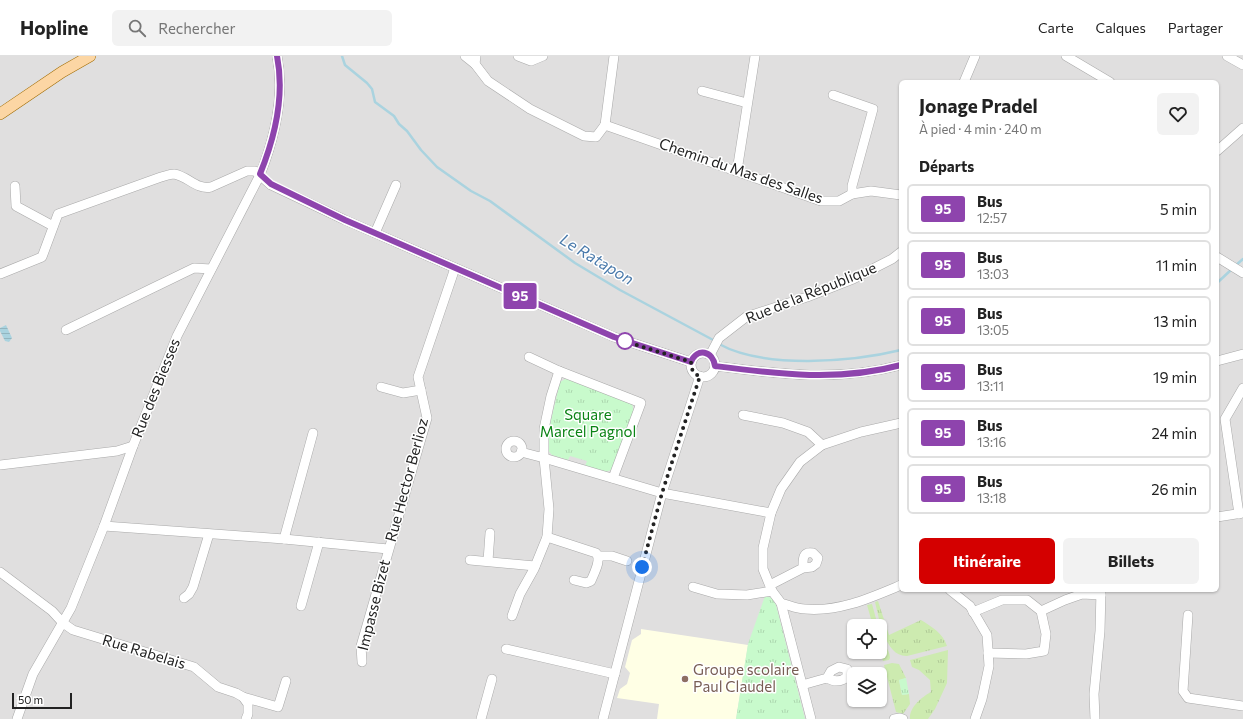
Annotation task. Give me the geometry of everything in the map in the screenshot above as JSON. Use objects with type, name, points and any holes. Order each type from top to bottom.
[{"type":"main road","points":[[1,112],[62,72],[90,56]]},
{"type":"street","name":"Rue des Biesses","points":[[17,719],[33,674],[71,608],[177,336],[260,174],[270,146],[281,96],[277,56]]},
{"type":"street","points":[[465,56],[475,60],[488,81],[524,105],[584,136],[596,137],[605,125],[614,56]]},
{"type":"street","points":[[518,56],[531,61],[543,56]]},
{"type":"street","points":[[737,171],[755,56]]},
{"type":"street","points":[[965,80],[975,56]]},
{"type":"street","points":[[1066,56],[1095,78]]},
{"type":"street","points":[[1227,56],[1243,65]]},
{"type":"street","points":[[702,91],[748,103]]},
{"type":"street","points":[[833,95],[873,109],[852,186],[852,194]]},
{"type":"street","name":"Chemin du Mas des Salles","points":[[605,125],[821,201],[839,201],[852,194],[870,190],[899,195]]},
{"type":"street","points":[[1219,149],[1243,128]]},
{"type":"street","points":[[0,274],[42,257],[58,214],[161,177],[174,174],[205,188],[211,187],[247,171],[255,171],[271,184],[375,233],[614,337],[691,362]]},
{"type":"street","points":[[375,233],[396,185]]},
{"type":"street","points":[[15,186],[16,206],[53,226]]},
{"type":"street","name":"Rue de la République","points":[[712,351],[719,338],[746,317],[807,297],[853,279],[892,259],[899,254]]},
{"type":"street","points":[[1219,258],[1241,272]]},
{"type":"street","points":[[66,330],[194,268],[211,270]]},
{"type":"street","name":"Rue Hector Berlioz","points":[[104,526],[284,539],[388,549],[427,418],[418,378],[455,268]]},
{"type":"street","points":[[712,351],[715,366],[712,373],[700,376],[694,373],[691,362],[693,358],[699,354],[712,351]]},
{"type":"street","points":[[1219,360],[1243,354]]},
{"type":"street","points":[[529,357],[640,403],[613,478]]},
{"type":"street","points":[[715,366],[749,371],[812,376],[847,375],[899,365]]},
{"type":"street","points":[[512,616],[520,594],[535,566],[547,537],[549,509],[544,458],[544,429],[551,396],[559,370]]},
{"type":"street","points":[[603,719],[662,493],[700,376]]},
{"type":"street","points":[[381,387],[404,393],[421,390]]},
{"type":"street","points":[[1219,518],[1241,514],[1225,419],[1243,388]]},
{"type":"street","points":[[743,415],[783,423],[808,432],[822,445]]},
{"type":"street","points":[[811,719],[781,603],[771,588],[763,569],[763,548],[771,513],[782,489],[800,462],[822,445],[861,432],[899,423]]},
{"type":"street","points":[[284,539],[313,433]]},
{"type":"street","points":[[0,465],[117,451],[133,446]]},
{"type":"street","points":[[522,452],[662,493],[771,513]]},
{"type":"street","points":[[488,561],[490,533]]},
{"type":"street","points":[[184,598],[189,594],[193,587],[208,534]]},
{"type":"street","points":[[547,537],[596,552],[599,560],[591,581],[586,583],[574,580]]},
{"type":"street","points":[[301,606],[320,542]]},
{"type":"street","name":"Impasse Bizet","points":[[362,662],[362,646],[388,549]]},
{"type":"street","points":[[598,556],[612,556],[627,561]]},
{"type":"street","points":[[470,560],[535,566]]},
{"type":"street","points":[[693,587],[717,594],[747,595],[771,588],[803,568]]},
{"type":"street","name":"Rue Rabelais","points":[[0,572],[52,611],[63,623],[73,630],[194,667],[218,687],[243,697],[278,707],[286,681]]},
{"type":"street","points":[[781,603],[804,609],[834,608],[869,599],[899,586]]},
{"type":"street","points":[[952,592],[970,606],[987,635],[988,666],[982,699],[975,719]]},
{"type":"street","points":[[1041,611],[1082,594],[1101,593],[1100,631],[1094,694],[1095,719]]},
{"type":"street","points":[[973,612],[1002,600],[1027,600],[1041,611],[1046,634],[1044,651],[1026,654],[988,653]]},
{"type":"street","points":[[1188,615],[1183,691],[1188,698],[1243,706]]},
{"type":"street","points":[[506,649],[615,674]]},
{"type":"street","points":[[802,685],[827,678]]},
{"type":"street","points":[[481,719],[492,679]]},
{"type":"street","points":[[243,697],[248,704],[246,719]]},
{"type":"street","points":[[894,719],[903,719]]},
{"type":"shaded area","points":[[0,56],[1243,56],[1243,719],[0,719]]},
{"type":"shaded area","name":"Groupe scolaire Paul Claudel","points":[[641,629],[748,645],[736,719],[657,719],[659,704],[617,698],[620,689],[627,684],[630,673],[625,667],[632,640],[641,634]]},
{"type":"green space","name":"Square Marcel Pagnol","points":[[569,377],[632,403],[634,414],[611,470],[605,472],[585,466],[587,461],[570,456],[568,460],[552,455],[547,449],[549,429],[560,382]]},
{"type":"green space","points":[[765,596],[772,598],[776,605],[805,719],[736,719],[748,644]]},
{"type":"green space","points":[[878,601],[884,619],[879,619],[875,602]]},
{"type":"green space","points":[[872,604],[876,619],[871,619],[867,605]]},
{"type":"green space","points":[[921,620],[943,637],[947,646],[907,656],[899,655],[888,644],[887,629],[889,635]]},
{"type":"green space","points":[[887,649],[890,658],[889,660],[883,661],[882,659],[887,659]]},
{"type":"green space","points":[[948,650],[947,683],[935,709],[928,719],[910,719],[910,715],[914,707],[920,700],[931,692],[930,680],[919,670],[912,667],[910,660]]},
{"type":"green space","points":[[892,663],[899,664],[906,678],[899,680],[902,695],[909,694],[910,704],[903,714],[896,712],[887,677],[887,667],[885,667],[884,665]]},
{"type":"green space","points":[[906,678],[909,694],[902,695],[899,680]]},
{"type":"water","points":[[6,325],[12,338],[9,342],[5,341],[0,331],[0,328]]},
{"type":"waterway","name":"Le Ratapon","points":[[342,56],[345,65],[372,89],[375,102],[394,116],[399,124],[407,131],[421,150],[437,167],[471,191],[490,201],[575,263],[620,290],[715,341]]},
{"type":"waterway","name":"Le Ratapon","points":[[1236,265],[1243,259]]},
{"type":"waterway","name":"Le Ratapon","points":[[1219,281],[1232,269]]},
{"type":"waterway","name":"Le Ratapon","points":[[719,344],[738,352],[760,357],[808,361],[858,358],[899,350]]},
{"type":"bus line","name":"95","points":[[277,56],[281,96],[266,161],[260,174],[271,184],[345,220],[614,337],[663,354],[691,362],[695,356],[706,353],[713,358],[715,366],[749,371],[812,376],[858,374],[899,365]]},
{"type":"place","name":"Groupe scolaire Paul Claudel","points":[[685,679]]},
{"type":"route","points":[[625,341],[691,362],[692,370],[700,376],[662,493],[642,567]]}]
